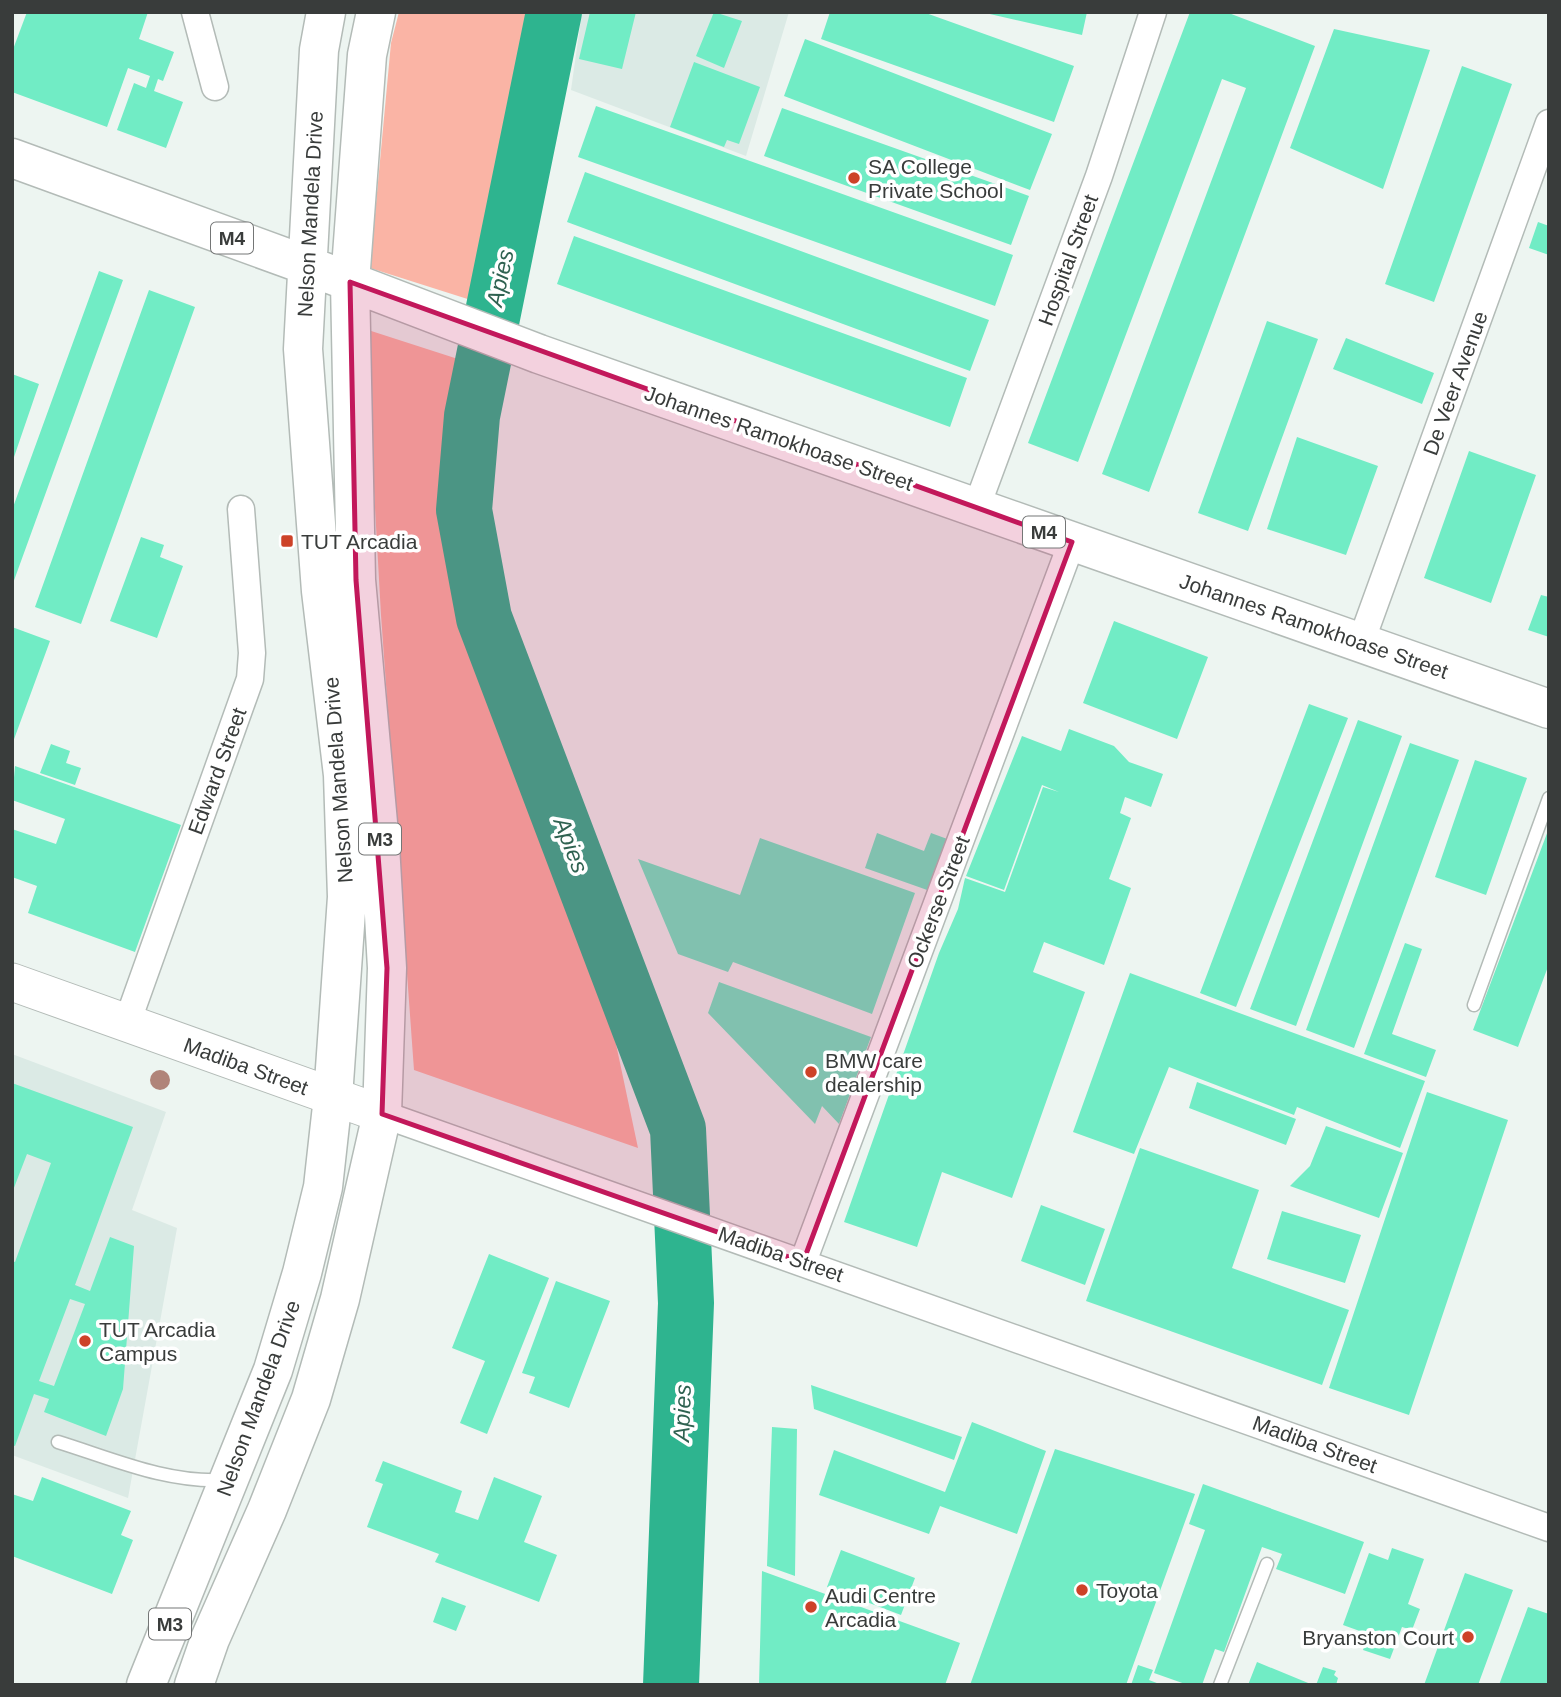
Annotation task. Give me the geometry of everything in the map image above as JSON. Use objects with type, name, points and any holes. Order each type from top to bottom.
[{"type":"main road","name":"Nelson Mandela Drive","points":[[146,1685],[273,1370],[302,1273],[323,1187],[334,1097],[347,897],[343,775],[321,591],[303,349],[319,50],[326,12]]},
{"type":"main road","name":"Nelson Mandela Drive","points":[[194,1685],[210,1639],[267,1510],[311,1399],[340,1299],[382,1114],[387,968],[380,845],[356,580],[351,282],[367,55],[376,12]]},
{"type":"main road","name":"Johannes Ramokhoase Street","points":[[12,158],[306,265],[539,354],[1549,709]]},
{"type":"street","points":[[195,12],[215,87]]},
{"type":"street","name":"Hospital Street","points":[[977,506],[1099,176],[1153,12]]},
{"type":"street","name":"De Veer Avenue","points":[[1361,642],[1549,123]]},
{"type":"street","name":"Edward Street","points":[[127,1023],[250,679],[252,653],[241,509]]},
{"type":"street","name":"Ockerse Street","points":[[803,1262],[1072,542]]},
{"type":"street","name":"Madiba Street","points":[[12,982],[1549,1528]]},
{"type":"lane","points":[[1474,1004],[1549,798]]},
{"type":"lane","points":[[58,1442],[188,1481],[228,1480]]},
{"type":"lane","points":[[1220,1685],[1267,1564]]},
{"type":"highlighted area","points":[[350,282],[1072,542],[803,1262],[382,1114],[387,968],[356,580]]},
{"type":"shaded area","points":[[399,12],[534,12],[477,302],[370,268],[391,43]]},
{"type":"shaded area","points":[[582,12],[789,12],[746,156],[571,90]]},
{"type":"shaded area","points":[[365,329],[461,360],[445,460],[464,599],[514,753],[594,940],[638,1148],[414,1070],[381,615]]},
{"type":"shaded area","name":"TUT Arcadia Campus","points":[[12,1054],[166,1112],[132,1210],[177,1228],[128,1498],[12,1455]]},
{"type":"building","points":[[27,12],[148,12],[139,39],[174,52],[163,81],[158,79],[154,91],[183,102],[166,148],[117,130],[134,83],[146,88],[150,76],[128,68],[107,127],[12,92],[12,52]]},
{"type":"building","points":[[590,12],[636,12],[622,69],[579,59]]},
{"type":"building","points":[[714,12],[742,21],[724,68],[696,56]]},
{"type":"building","points":[[830,12],[923,12],[1074,66],[1054,122],[821,39]]},
{"type":"building","points":[[981,12],[1087,12],[1082,35]]},
{"type":"building","points":[[1190,12],[1226,12],[1315,46],[1149,492],[1102,474],[1246,88],[1222,79],[1078,462],[1028,443]]},
{"type":"building","points":[[1334,29],[1430,50],[1383,189],[1290,148]]},
{"type":"building","points":[[805,39],[1052,134],[1030,190],[784,96]]},
{"type":"building","points":[[694,62],[760,87],[739,144],[727,140],[724,147],[670,127]]},
{"type":"building","points":[[1462,66],[1512,84],[1434,302],[1385,284]]},
{"type":"building","points":[[596,106],[1013,255],[995,306],[578,157]]},
{"type":"building","points":[[782,108],[1029,196],[1011,245],[764,156]]},
{"type":"building","points":[[585,172],[989,320],[970,371],[567,222]]},
{"type":"building","points":[[1538,222],[1549,226],[1549,255],[1529,248]]},
{"type":"building","points":[[574,236],[967,378],[950,427],[557,284]]},
{"type":"building","points":[[99,271],[123,280],[12,586],[12,510]]},
{"type":"building","points":[[149,290],[195,307],[81,624],[35,607]]},
{"type":"building","points":[[1267,321],[1318,339],[1248,531],[1198,513]]},
{"type":"building","points":[[1346,338],[1434,373],[1422,404],[1333,369]]},
{"type":"building","points":[[12,374],[39,384],[13,460],[12,460]]},
{"type":"building","points":[[1297,437],[1378,466],[1346,555],[1267,529]]},
{"type":"building","points":[[1469,451],[1536,475],[1491,603],[1424,578]]},
{"type":"building","points":[[141,537],[164,545],[160,557],[183,566],[157,638],[110,621]]},
{"type":"building","points":[[1541,595],[1549,597],[1549,637],[1528,630]]},
{"type":"building","points":[[1114,621],[1208,657],[1177,739],[1083,703]]},
{"type":"building","points":[[12,627],[50,641],[13,742],[12,742]]},
{"type":"building","points":[[1309,704],[1348,718],[1236,1007],[1200,993]]},
{"type":"building","points":[[1358,720],[1402,736],[1296,1026],[1250,1009]]},
{"type":"building","points":[[1069,729],[1114,746],[1129,762],[1163,774],[1151,807],[1125,797],[1120,813],[1131,818],[1109,879],[1131,888],[1104,965],[1044,942],[1033,972],[1085,992],[1012,1198],[942,1172],[917,1247],[844,1222],[939,953],[958,909],[965,878],[1005,892],[1043,787],[1059,792],[1042,785],[1004,890],[966,876],[1022,736],[1061,751]]},
{"type":"building","points":[[1410,743],[1459,760],[1354,1048],[1306,1030]]},
{"type":"building","points":[[51,744],[70,751],[66,763],[81,768],[75,785],[40,773]]},
{"type":"building","points":[[1475,760],[1527,778],[1486,895],[1435,877]]},
{"type":"building","points":[[15,766],[181,825],[135,952],[28,913],[37,886],[12,877],[12,829],[56,844],[65,819],[12,800]]},
{"type":"building","points":[[1549,828],[1549,964],[1518,1047],[1473,1030]]},
{"type":"building","points":[[877,833],[924,851],[931,833],[950,840],[930,891],[865,868]]},
{"type":"building","points":[[760,838],[915,893],[872,1014],[733,962],[728,972],[678,954],[638,859],[740,895]]},
{"type":"building","points":[[1405,943],[1422,949],[1392,1034],[1436,1050],[1426,1077],[1364,1054]]},
{"type":"building","points":[[1130,973],[1425,1081],[1400,1148],[1297,1107],[1294,1115],[1169,1067],[1134,1154],[1073,1132]]},
{"type":"building","name":"BMW care dealership","points":[[719,982],[871,1037],[839,1124],[822,1106],[815,1124],[708,1013]]},
{"type":"building","points":[[1197,1082],[1296,1119],[1286,1145],[1189,1108]]},
{"type":"building","points":[[12,1083],[133,1127],[75,1285],[90,1291],[110,1237],[134,1246],[123,1389],[106,1436],[44,1412],[49,1399],[34,1394],[15,1446],[12,1445],[12,1261],[15,1262],[51,1163],[27,1154],[12,1193]],"holes":[[[70,1299],[85,1304],[54,1386],[39,1381]]]},
{"type":"building","points":[[1427,1092],[1508,1120],[1409,1415],[1329,1388]]},
{"type":"building","points":[[1326,1126],[1403,1153],[1379,1218],[1290,1186],[1310,1166]]},
{"type":"building","points":[[1140,1148],[1259,1190],[1232,1268],[1349,1310],[1322,1385],[1086,1301]]},
{"type":"building","points":[[1041,1205],[1105,1229],[1085,1285],[1021,1261]]},
{"type":"building","points":[[1282,1211],[1361,1235],[1345,1283],[1267,1259]]},
{"type":"building","points":[[489,1254],[549,1278],[487,1434],[460,1423],[485,1361],[452,1348]]},
{"type":"building","points":[[556,1281],[610,1301],[569,1408],[529,1393],[535,1377],[522,1373]]},
{"type":"building","points":[[811,1385],[962,1437],[954,1460],[814,1409]]},
{"type":"building","points":[[972,1422],[1046,1451],[1017,1534],[940,1506],[929,1534],[819,1495],[834,1450],[945,1492]]},
{"type":"building","points":[[772,1427],[797,1429],[795,1576],[767,1566]]},
{"type":"building","name":"Toyota","points":[[1055,1449],[1195,1494],[1126,1685],[970,1685]]},
{"type":"building","points":[[383,1461],[462,1491],[455,1512],[478,1520],[494,1477],[542,1496],[524,1542],[557,1555],[539,1602],[435,1562],[439,1554],[367,1527],[383,1484],[375,1481]]},
{"type":"building","points":[[42,1477],[131,1511],[121,1535],[133,1540],[112,1594],[12,1556],[12,1494],[33,1501]]},
{"type":"building","points":[[1203,1484],[1364,1542],[1345,1594],[1276,1569],[1282,1554],[1262,1547],[1224,1652],[1215,1649],[1202,1685],[1188,1685],[1154,1673],[1205,1530],[1189,1524]]},
{"type":"building","points":[[1392,1548],[1424,1559],[1408,1604],[1420,1609],[1412,1630],[1402,1627],[1390,1659],[1363,1650],[1368,1634],[1343,1625],[1369,1553],[1388,1560]]},
{"type":"building","points":[[841,1550],[915,1578],[901,1615],[827,1587]]},
{"type":"building","name":"Audi Centre Arcadia","points":[[762,1571],[960,1643],[945,1685],[759,1685]]},
{"type":"building","name":"Bryanston Court","points":[[1465,1573],[1513,1590],[1478,1685],[1424,1685]]},
{"type":"building","points":[[442,1597],[466,1606],[456,1631],[433,1622]]},
{"type":"building","points":[[1528,1607],[1549,1614],[1549,1685],[1499,1685]]},
{"type":"building","points":[[1257,1662],[1313,1685],[1248,1685]]},
{"type":"building","points":[[1138,1665],[1153,1670],[1149,1680],[1162,1685],[1131,1685]]},
{"type":"building","points":[[1323,1667],[1336,1671],[1336,1685],[1316,1685]]},
{"type":"waterway","name":"Apies","points":[[554,12],[472,416],[464,510],[484,618],[678,1129],[686,1303],[671,1685]]},
{"type":"place","name":"SA College Private School","points":[[854,178]]},
{"type":"place","name":"TUT Arcadia","points":[[287,541]]},
{"type":"place","name":"BMW care dealership","points":[[811,1072]]},
{"type":"place","name":"TUT Arcadia Campus","points":[[85,1341]]},
{"type":"place","name":"Toyota","points":[[1082,1590]]},
{"type":"place","name":"Audi Centre Arcadia","points":[[811,1607]]},
{"type":"place","name":"Bryanston Court","points":[[1468,1637]]}]
